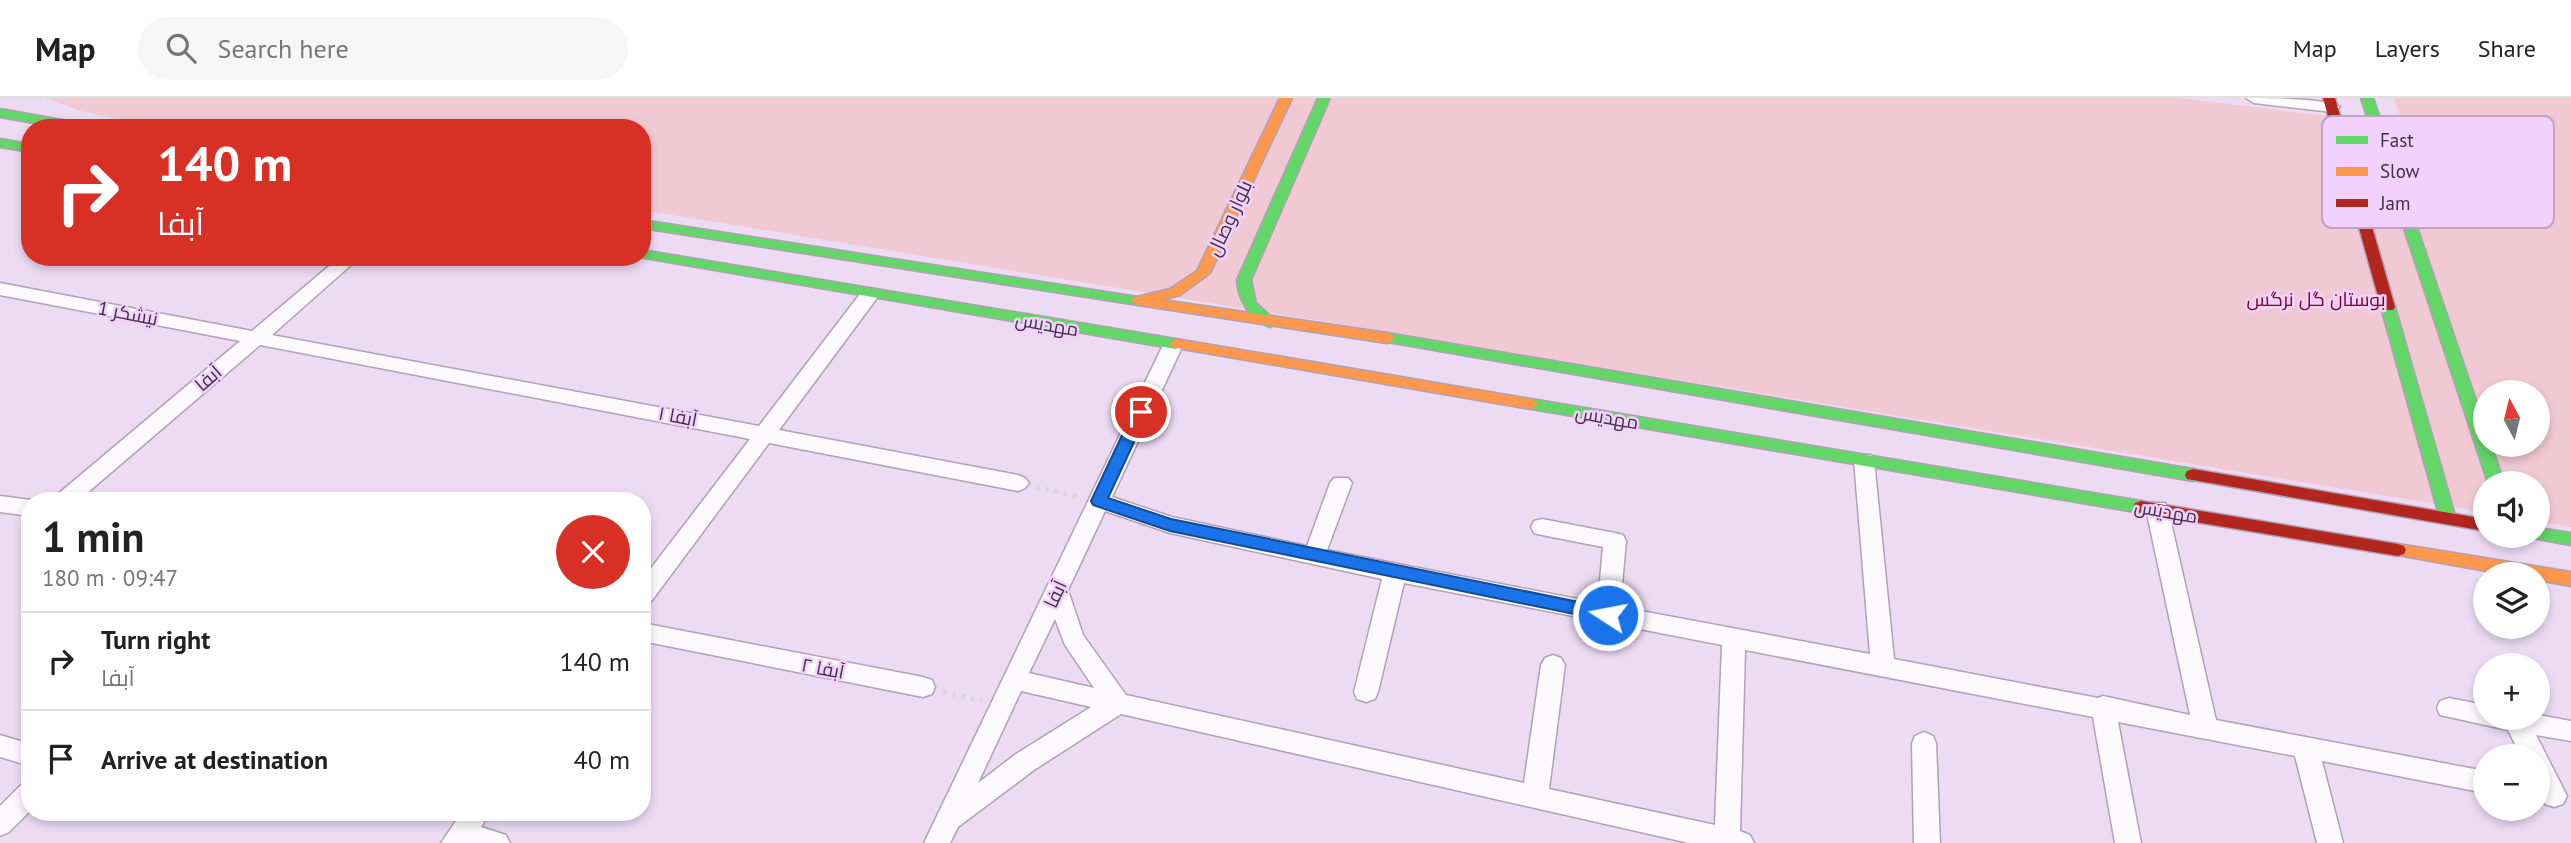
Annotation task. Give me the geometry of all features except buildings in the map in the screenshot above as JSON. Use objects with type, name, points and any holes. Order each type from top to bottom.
[{"type":"street","name":"بلوار وصال","points":[[1138,301],[1175,292],[1203,272],[1286,98]]},
{"type":"street","name":"بلوار وصال","points":[[1270,322],[1248,304],[1242,288],[1324,98]]},
{"type":"street","points":[[2254,98],[2330,103]]},
{"type":"street","points":[[2367,98],[2373,116]]},
{"type":"street","points":[[0,113],[34,119]]},
{"type":"street","points":[[2,145],[21,147]]},
{"type":"street","name":"مهدیس","points":[[651,225],[934,272],[1460,348],[1991,462],[2157,509],[2571,579]]},
{"type":"street","points":[[2365,228],[2448,519]]},
{"type":"street","points":[[2411,228],[2492,471]]},
{"type":"street","points":[[692,263],[716,236]]},
{"type":"street","name":"مهدیس","points":[[651,256],[1864,460],[1991,462],[2473,523]]},
{"type":"street","name":"آبفا","points":[[75,492],[340,266]]},
{"type":"street","name":"نیشکر 1","points":[[0,289],[256,337]]},
{"type":"street","points":[[651,585],[870,294]]},
{"type":"street","name":"آبفا ۱","points":[[256,337],[1018,483]]},
{"type":"street","name":"آبفا","points":[[942,832],[1172,345]]},
{"type":"street","points":[[1864,460],[1883,666]]},
{"type":"street","points":[[1314,556],[1340,483]]},
{"type":"street","points":[[1099,501],[1170,525],[1395,573],[2103,706],[2473,780]]},
{"type":"street","points":[[0,503],[21,506]]},
{"type":"street","points":[[2157,509],[2204,727]]},
{"type":"street","points":[[1542,527],[1615,541],[1608,615]]},
{"type":"street","points":[[2550,536],[2571,539]]},
{"type":"street","points":[[1366,692],[1395,573]]},
{"type":"street","points":[[1057,591],[1073,638],[1118,703]]},
{"type":"street","name":"آبفا ۲","points":[[651,634],[923,687]]},
{"type":"street","points":[[1015,680],[1731,842],[1734,638]]},
{"type":"street","points":[[1535,796],[1553,665]]},
{"type":"street","points":[[942,832],[1025,762],[1118,703]]},
{"type":"street","points":[[2103,706],[2128,843]]},
{"type":"street","points":[[2449,708],[2473,713]]},
{"type":"street","points":[[2550,727],[2571,731]]},
{"type":"street","points":[[2514,730],[2525,744]]},
{"type":"street","points":[[1924,743],[1927,843]]},
{"type":"street","points":[[0,746],[21,752]]},
{"type":"street","points":[[2305,746],[2330,843]]},
{"type":"street","points":[[0,824],[21,802]]},
{"type":"street","points":[[457,838],[470,821]]},
{"type":"street","points":[[457,838],[497,843]]},
{"type":"path","points":[[1018,483],[1099,501]]},
{"type":"path","points":[[923,687],[1003,706]]},
{"type":"green space","name":"بوستان گل نرگس","points":[[45,98],[2179,98],[2328,116],[2322,116],[2322,228],[2554,228],[2554,116],[2400,116],[2394,98],[2571,98],[2571,527],[2550,523],[2550,471],[2473,471],[2473,510],[651,211],[651,119],[117,119],[81,111]]},
{"type":"traffic: fast","points":[[1270,322],[1251,305],[1245,294],[1244,280],[1324,98]]},
{"type":"traffic: fast","points":[[2367,98],[2373,116]]},
{"type":"traffic: fast","points":[[0,113],[34,119]]},
{"type":"traffic: fast","points":[[0,143],[21,146]]},
{"type":"traffic: fast","points":[[651,225],[1138,301]]},
{"type":"traffic: fast","points":[[2411,228],[2492,471]]},
{"type":"traffic: fast","points":[[651,256],[1176,344]]},
{"type":"traffic: fast","points":[[2388,307],[2448,519]]},
{"type":"traffic: fast","points":[[1387,338],[2193,475]]},
{"type":"traffic: fast","points":[[1531,404],[2141,507]]},
{"type":"traffic: fast","points":[[2550,536],[2571,539]]},
{"type":"traffic: slow","points":[[1145,300],[1175,292],[1203,273],[1286,98]]},
{"type":"traffic: slow","points":[[1138,301],[1387,338]]},
{"type":"traffic: slow","points":[[1176,344],[1531,404]]},
{"type":"traffic: slow","points":[[2398,550],[2571,579]]},
{"type":"traffic: jam","points":[[2329,98],[2334,116]]},
{"type":"traffic: jam","points":[[2366,228],[2388,307]]},
{"type":"traffic: jam","points":[[2193,475],[2473,523]]},
{"type":"traffic: jam","points":[[2141,507],[2398,550]]},
{"type":"route","points":[[1141,412],[1099,501],[1170,525],[1608,615]]}]
